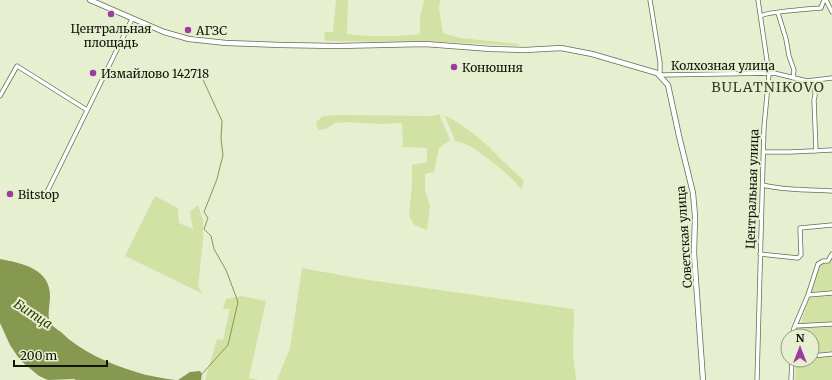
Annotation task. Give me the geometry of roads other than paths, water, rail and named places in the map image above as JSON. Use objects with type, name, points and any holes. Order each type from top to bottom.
[{"type":"street","points":[[90,0],[174,36],[206,41],[337,46],[425,44],[525,50],[561,48],[592,54],[660,75]]},
{"type":"street","points":[[102,5],[104,0]]},
{"type":"street","name":"Советская улица","points":[[650,0],[660,62],[660,75],[669,88],[693,193],[694,253],[703,380]]},
{"type":"street","name":"Центральная улица","points":[[757,380],[764,152],[766,102],[769,74],[758,0]]},
{"type":"street","points":[[761,16],[767,13],[820,8],[826,0],[832,12]]},
{"type":"street","points":[[778,13],[786,39],[788,56],[794,70],[793,78]]},
{"type":"street","points":[[47,192],[132,19]]},
{"type":"street","points":[[0,96],[17,66],[87,110]]},
{"type":"street","name":"Колхозная улица","points":[[660,75],[774,73],[807,81],[832,78]]},
{"type":"street","points":[[815,81],[814,100],[816,151]]},
{"type":"street","points":[[764,152],[832,150]]},
{"type":"street","points":[[763,185],[787,189],[832,191]]},
{"type":"street","points":[[760,254],[798,258],[801,255],[800,228],[832,225]]},
{"type":"street","points":[[832,254],[830,261],[823,261],[818,264],[808,295],[795,326],[832,324]]},
{"type":"street","points":[[808,295],[832,293]]},
{"type":"street","points":[[820,355],[832,354]]},
{"type":"street","points":[[792,368],[792,380]]},
{"type":"water","name":"Битца","points":[[0,259],[26,265],[34,269],[46,280],[49,287],[50,297],[50,322],[55,328],[78,346],[106,361],[126,369],[145,375],[175,380],[48,380],[39,376],[20,360],[10,345],[0,323]]},
{"type":"water","points":[[200,371],[202,374],[201,380],[178,380],[190,372]]},
{"type":"waterway","points":[[199,71],[222,121],[221,139],[223,155],[217,179],[204,212],[208,218],[204,229],[211,236],[214,249],[226,270],[238,302],[228,345],[202,374]]},
{"type":"place","name":"Центральная площадь","points":[[111,14]]},
{"type":"place","name":"АГЗС","points":[[188,30]]},
{"type":"place","name":"Конюшня","points":[[454,67]]},
{"type":"place","name":"Измайлово 142718","points":[[93,73]]},
{"type":"place","name":"Bitstop","points":[[10,194]]},
{"type":"district","name":"BULATNIKOVO","points":[[768,87]]}]
